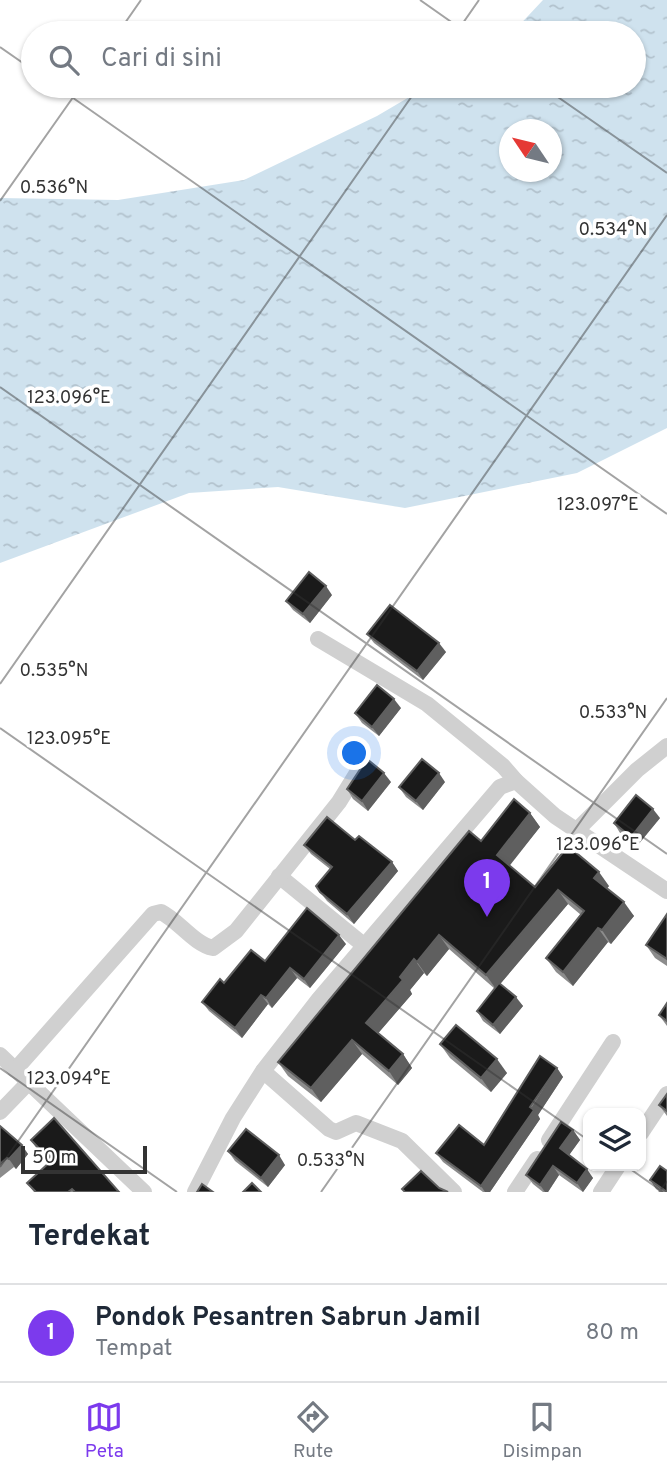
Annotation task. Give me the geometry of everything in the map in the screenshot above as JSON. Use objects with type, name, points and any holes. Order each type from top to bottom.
[{"type":"street","points":[[318,639],[427,704],[503,766],[516,781],[576,831],[667,891]]},
{"type":"street","points":[[576,831],[637,770],[667,746]]},
{"type":"street","points":[[15,1070],[153,914],[161,912],[174,918],[205,947],[213,948],[236,931],[339,802],[360,768]]},
{"type":"street","points":[[195,1192],[233,1118],[263,1071],[319,999],[366,947],[490,797],[507,783],[516,781]]},
{"type":"street","points":[[279,876],[366,947]]},
{"type":"street","points":[[515,1192],[613,1042]]},
{"type":"street","points":[[0,1055],[145,1192]]},
{"type":"street","points":[[263,1071],[329,1129],[336,1132],[356,1123],[402,1141],[454,1192]]},
{"type":"street","points":[[0,1112],[28,1083]]},
{"type":"street","points":[[646,1126],[667,1094]]},
{"type":"street","points":[[600,1192],[615,1171]]},
{"type":"water","points":[[543,0],[667,0],[667,428],[577,473],[405,508],[278,487],[189,493],[0,563],[0,198],[118,200],[244,180],[377,116],[408,98],[646,98],[646,21],[523,21]]},
{"type":"building","points":[[309,572],[326,586],[303,614],[286,601]]},
{"type":"building","points":[[390,605],[439,643],[417,671],[367,634]]},
{"type":"building","points":[[377,685],[394,699],[372,727],[355,713]]},
{"type":"building","points":[[367,759],[384,773],[362,801],[347,789]]},
{"type":"building","points":[[422,759],[439,773],[416,801],[399,787]]},
{"type":"building","points":[[636,795],[653,809],[631,837],[614,823]]},
{"type":"building","points":[[514,799],[530,813],[497,855],[535,887],[568,846],[599,872],[594,878],[624,902],[602,930],[598,928],[563,972],[546,958],[584,911],[558,890],[486,975],[439,935],[417,962],[414,959],[400,977],[403,980],[366,1023],[403,1054],[389,1071],[352,1040],[311,1088],[278,1062],[469,831],[481,841]]},
{"type":"building","points":[[327,817],[355,840],[359,836],[392,862],[347,914],[316,886],[332,867],[304,845]]},
{"type":"building","points":[[307,908],[339,935],[304,979],[290,968],[266,998],[261,995],[235,1028],[202,1002],[220,979],[224,983],[251,950],[265,961]]},
{"type":"building","points":[[667,914],[667,959],[646,945]]},
{"type":"building","points":[[499,983],[516,997],[493,1025],[477,1011]]},
{"type":"building","points":[[667,1003],[667,1021],[659,1015]]},
{"type":"building","points":[[456,1025],[497,1059],[481,1078],[440,1044]]},
{"type":"building","points":[[540,1056],[557,1068],[530,1107],[534,1110],[481,1186],[436,1153],[459,1125],[484,1145]]},
{"type":"building","points":[[667,1094],[667,1111],[659,1105]]},
{"type":"building","points":[[54,1118],[119,1192],[75,1192],[72,1189],[68,1192],[36,1192],[27,1183],[51,1161],[31,1140]]},
{"type":"building","points":[[561,1122],[573,1130],[560,1148],[586,1171],[577,1183],[553,1166],[540,1185],[526,1175]]},
{"type":"building","points":[[0,1126],[22,1145],[0,1164]]},
{"type":"building","points":[[246,1129],[279,1155],[261,1178],[228,1151]]},
{"type":"building","points":[[660,1166],[667,1171],[667,1192],[650,1180]]},
{"type":"building","points":[[421,1171],[439,1188],[448,1192],[405,1192],[402,1189]]},
{"type":"building","points":[[252,1183],[261,1192],[243,1192]]},
{"type":"building","points":[[202,1184],[213,1192],[197,1192]]},
{"type":"place","name":"Pondok Pesantren Sabrun Jamil","points":[[487,917]]}]
